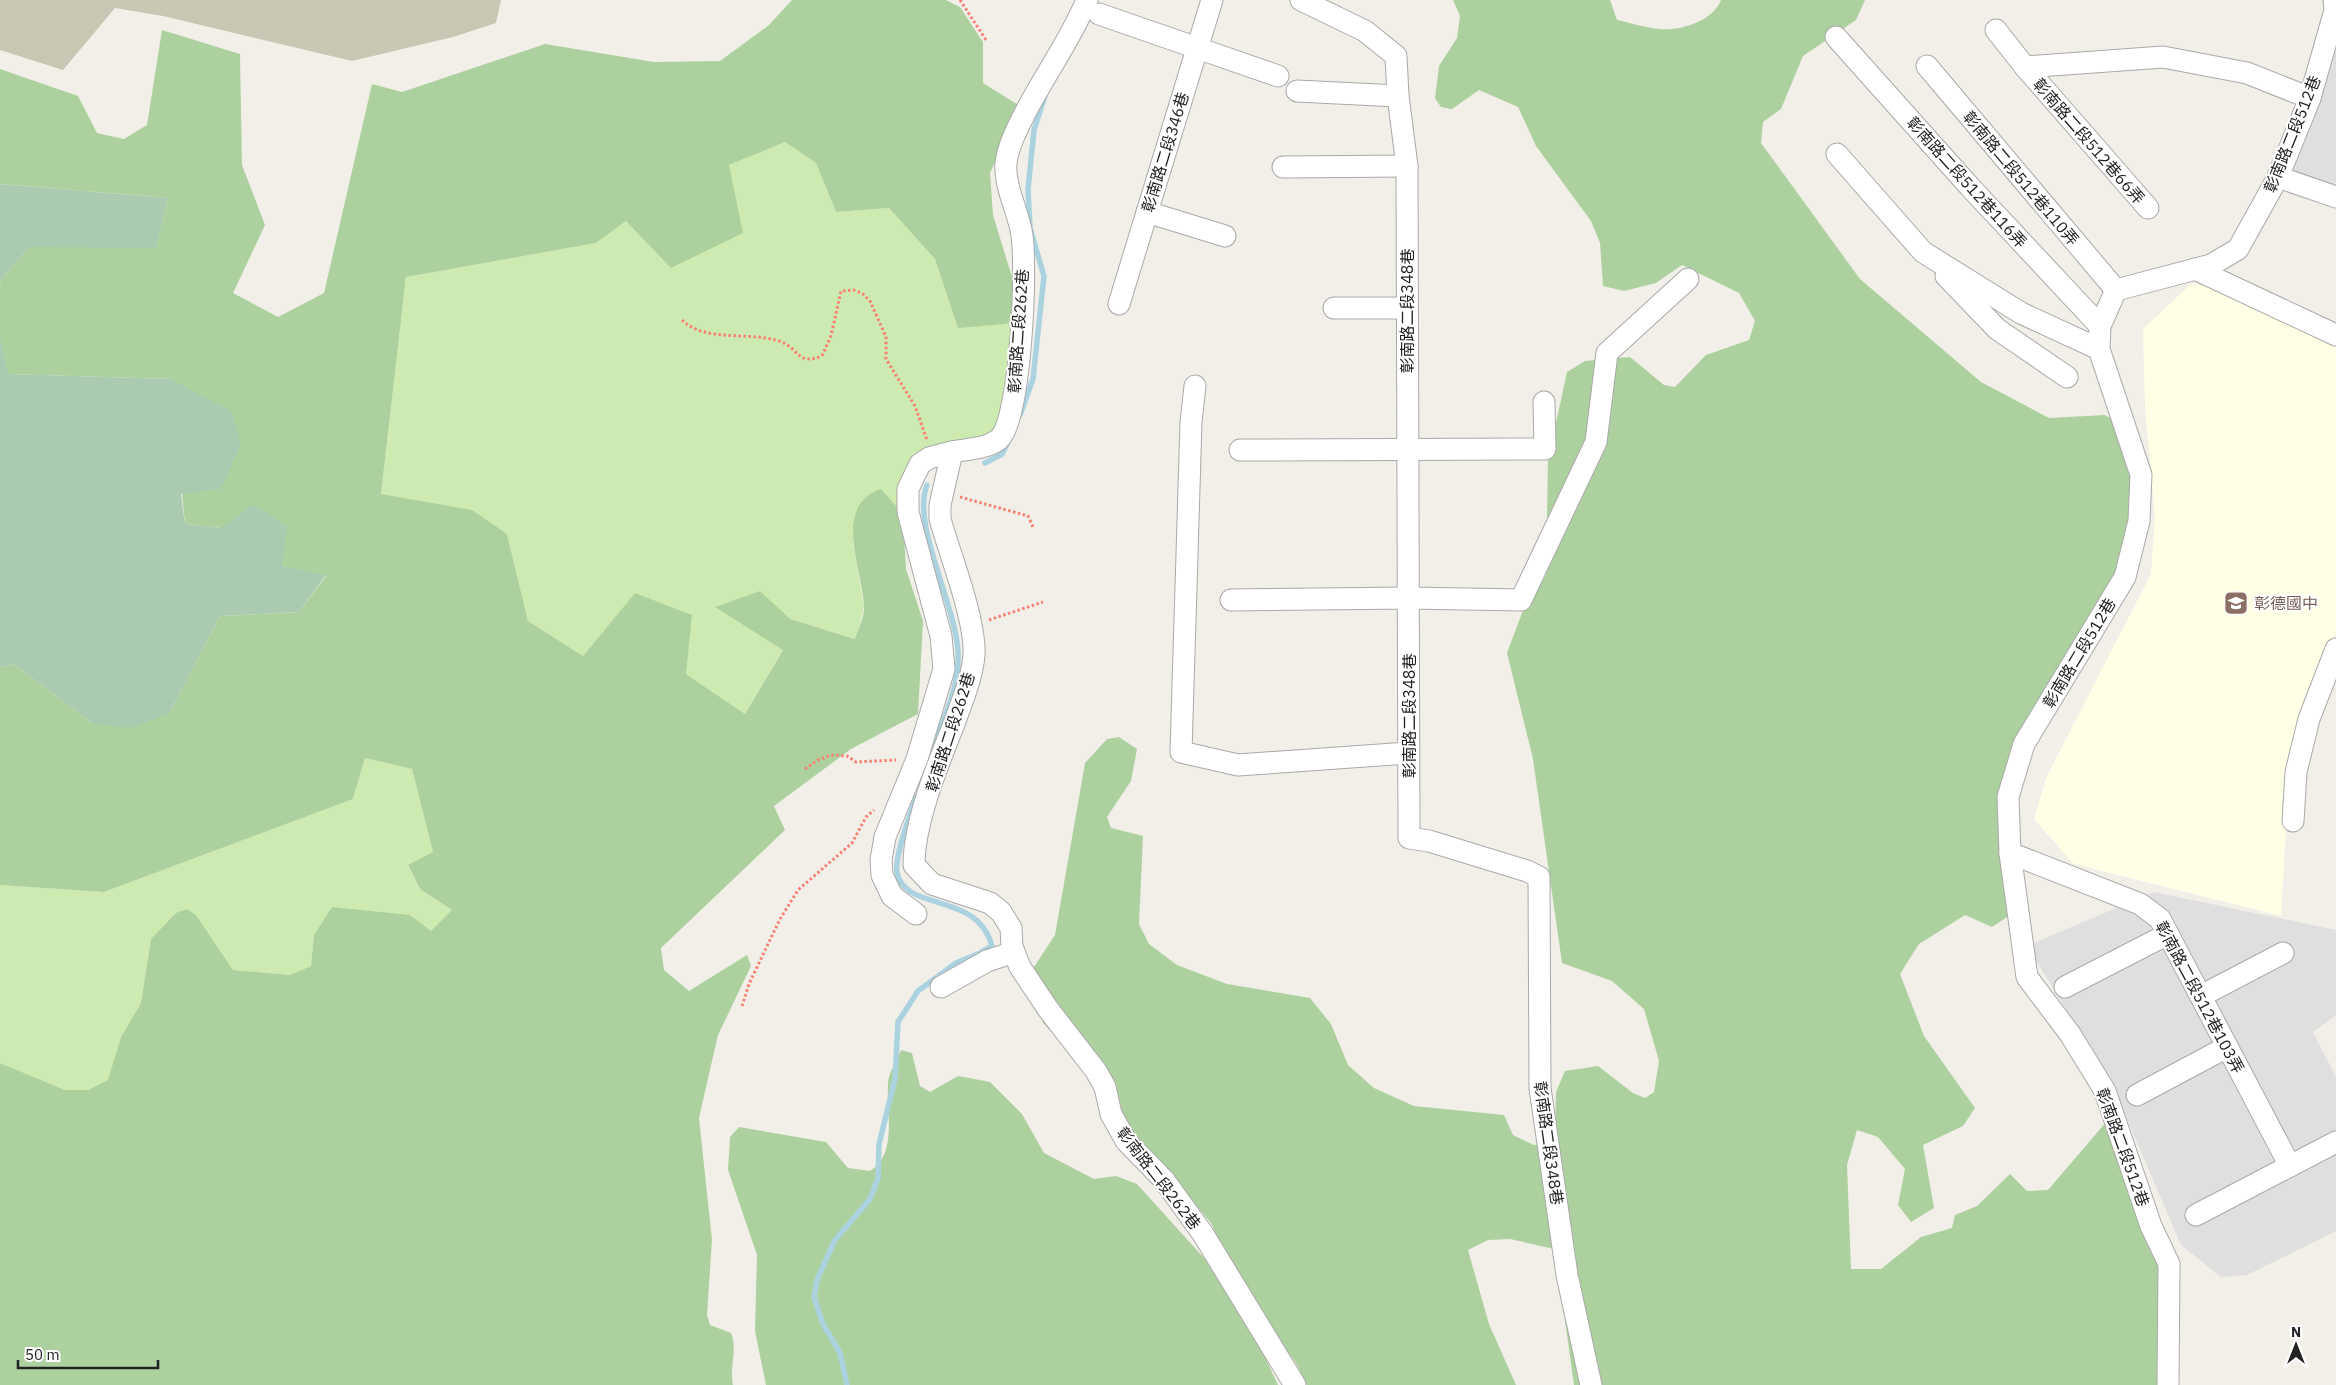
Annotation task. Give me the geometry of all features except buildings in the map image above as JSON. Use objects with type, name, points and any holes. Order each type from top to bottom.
[{"type":"street","name":"彰南路二段346巷","points":[[1118,304],[1212,0]]},
{"type":"street","name":"彰南路二段348巷","points":[[1301,0],[1365,31],[1396,56],[1398,96],[1407,166],[1409,838],[1429,841],[1527,871],[1539,877],[1540,1088],[1567,1275],[1591,1385]]},
{"type":"street","points":[[1093,7],[1197,48],[1278,76]]},
{"type":"street","name":"彰南路二段262巷","points":[[1093,7],[1077,24],[1045,75],[1016,131],[1006,164],[1013,201],[1022,231],[1023,307],[1017,375],[1006,431],[998,440],[983,447],[952,452],[943,491],[940,519],[972,626],[974,653],[971,675],[942,755],[919,828],[914,850],[914,865],[932,884],[990,903],[1001,912],[1011,928],[1014,952],[1020,967],[1031,985],[1096,1071],[1104,1087],[1111,1114],[1126,1141],[1164,1180],[1203,1234],[1295,1385]]},
{"type":"street","name":"彰南路二段512巷","points":[[2168,1385],[2169,1264],[2151,1226],[2105,1091],[2070,1034],[2027,977],[2010,853],[2008,797],[2024,744],[2125,577],[2139,521],[2141,475],[2099,349],[2100,326],[2116,290],[2211,265],[2238,249],[2278,178],[2310,98],[2335,7]]},
{"type":"street","points":[[1996,30],[2025,67]]},
{"type":"street","name":"彰南路二段512巷116弄","points":[[1836,37],[1970,187],[2100,326]]},
{"type":"street","name":"彰南路二段512巷66弄","points":[[2025,67],[2163,57],[2247,72],[2310,98]]},
{"type":"street","name":"彰南路二段512巷110弄","points":[[1927,66],[2116,290]]},
{"type":"street","name":"彰南路二段512巷66弄","points":[[2025,67],[2148,208]]},
{"type":"street","points":[[1297,91],[1398,96]]},
{"type":"street","points":[[1838,154],[1923,252],[1997,329],[2067,377]]},
{"type":"street","points":[[1284,167],[1407,166]]},
{"type":"street","points":[[2278,178],[2336,197]]},
{"type":"street","points":[[1147,212],[1225,236]]},
{"type":"street","points":[[1923,252],[2021,313],[2099,349]]},
{"type":"street","points":[[2195,269],[2336,335]]},
{"type":"street","points":[[1231,600],[1409,598],[1521,600],[1596,442],[1607,353],[1688,279]]},
{"type":"street","points":[[1334,308],[1407,308]]},
{"type":"street","points":[[1195,386],[1191,422],[1181,752],[1238,765],[1408,752]]},
{"type":"street","points":[[1240,450],[1545,449],[1544,402]]},
{"type":"street","points":[[916,914],[892,896],[882,875],[881,860],[885,837],[917,759],[944,669],[941,636],[908,512],[908,489],[920,464],[929,458],[952,452]]},
{"type":"street","points":[[2293,821],[2296,772],[2309,719],[2336,649]]},
{"type":"street","name":"彰南路二段512巷103弄","points":[[2010,853],[2140,904],[2160,919],[2290,1166]]},
{"type":"street","points":[[2065,987],[2168,934]]},
{"type":"street","points":[[941,987],[987,961],[1014,952]]},
{"type":"street","points":[[2200,996],[2283,953]]},
{"type":"street","points":[[2136,1095],[2227,1047]]},
{"type":"street","points":[[2196,1215],[2336,1142]]},
{"type":"path","points":[[960,0],[986,40]]},
{"type":"path","points":[[682,320],[691,329],[711,334],[739,334],[780,341],[793,349],[802,359],[811,360],[822,356],[831,336],[841,291],[854,290],[863,294],[870,301],[886,336],[886,359],[915,406],[927,440],[929,458]]},
{"type":"path","points":[[943,491],[1028,516],[1034,529]]},
{"type":"path","points":[[972,626],[1043,602]]},
{"type":"path","points":[[805,769],[818,760],[831,755],[847,756],[856,762],[917,759]]},
{"type":"path","points":[[742,1006],[749,984],[772,939],[780,918],[798,890],[852,842],[866,817],[878,807]]},
{"type":"shaded area","points":[[0,0],[501,0],[496,23],[453,37],[352,61],[163,16],[115,8],[63,70],[0,50]]},
{"type":"shaded area","points":[[2336,40],[2336,189],[2290,175]]},
{"type":"shaded area","points":[[0,184],[168,198],[156,248],[29,247],[1,280],[0,285]]},
{"type":"shaded area","name":"彰德國中","points":[[2192,283],[2240,295],[2336,339],[2336,632],[2297,725],[2287,810],[2281,916],[2074,864],[2034,819],[2046,778],[2151,574],[2155,517],[2145,407],[2143,329]]},
{"type":"shaded area","points":[[0,338],[8,374],[171,379],[232,412],[241,444],[221,489],[181,494],[185,524],[221,528],[253,505],[287,526],[282,566],[326,575],[299,612],[220,616],[169,714],[130,728],[92,723],[14,664],[0,667]]},
{"type":"shaded area","points":[[2154,892],[2336,930],[2336,1015],[2313,1032],[2336,1077],[2336,1231],[2247,1275],[2221,1277],[2181,1245],[2112,1084],[2027,946]]},
{"type":"green space","points":[[792,0],[946,0],[960,7],[983,42],[983,83],[1020,106],[990,173],[993,215],[1012,277],[1016,323],[958,328],[935,259],[889,208],[836,212],[816,163],[785,142],[729,165],[743,233],[671,268],[626,221],[596,243],[406,277],[381,494],[472,510],[507,534],[528,621],[583,656],[635,593],[692,615],[686,674],[745,714],[783,650],[715,607],[760,591],[790,619],[855,639],[864,610],[853,540],[857,509],[866,497],[881,489],[903,514],[906,569],[923,621],[918,714],[851,749],[774,806],[785,830],[661,948],[664,970],[689,991],[747,955],[751,966],[718,1035],[699,1118],[712,1240],[707,1315],[710,1325],[731,1333],[734,1346],[733,1385],[0,1385],[0,1063],[65,1090],[88,1090],[108,1080],[121,1037],[141,1003],[151,939],[176,913],[187,909],[196,915],[233,970],[290,975],[311,966],[314,935],[332,907],[410,915],[431,931],[452,910],[420,889],[408,865],[433,852],[412,769],[365,758],[353,799],[104,892],[0,885],[0,667],[14,664],[92,723],[169,714],[220,616],[299,612],[326,576],[282,566],[221,528],[185,524],[171,379],[7,374],[0,338],[0,285],[1,280],[29,247],[156,247],[168,198],[0,184],[0,69],[78,96],[97,133],[124,139],[147,125],[162,30],[240,54],[242,165],[265,225],[233,293],[278,317],[324,293],[372,84],[402,92],[545,44],[654,62],[720,61],[769,25]]},
{"type":"green space","points":[[1453,0],[1610,0],[1617,20],[1649,28],[1668,29],[1686,26],[1704,19],[1711,14],[1721,0],[1865,0],[1856,20],[1803,56],[1781,109],[1763,122],[1761,143],[1860,279],[1981,382],[2049,418],[2105,415],[2124,426],[2136,445],[2136,522],[2122,576],[2030,714],[2004,809],[2018,910],[1992,927],[1965,915],[1919,944],[1900,974],[1924,1036],[1975,1108],[1963,1126],[1923,1145],[1934,1208],[1911,1222],[1898,1205],[1905,1169],[1878,1137],[1857,1130],[1847,1165],[1851,1269],[1881,1269],[1921,1237],[1952,1228],[1955,1215],[1977,1206],[2010,1174],[2027,1191],[2048,1190],[2107,1121],[2155,1208],[2175,1385],[1574,1385],[1563,1306],[1563,1251],[1510,1239],[1488,1240],[1468,1250],[1489,1324],[1516,1385],[1307,1385],[1296,1363],[1243,1292],[1211,1223],[1183,1190],[1121,1143],[1092,1073],[1043,1023],[1032,970],[1055,935],[1085,763],[1107,739],[1119,737],[1137,749],[1131,781],[1107,817],[1111,828],[1143,836],[1139,924],[1149,944],[1177,965],[1227,984],[1310,998],[1331,1024],[1348,1065],[1374,1088],[1414,1106],[1504,1115],[1513,1135],[1534,1145],[1548,1143],[1555,1135],[1556,1092],[1565,1071],[1598,1066],[1633,1093],[1645,1098],[1654,1092],[1659,1061],[1644,1009],[1612,981],[1562,963],[1533,759],[1507,653],[1522,613],[1546,575],[1548,460],[1567,372],[1585,361],[1630,357],[1664,385],[1675,387],[1706,355],[1749,340],[1755,321],[1739,293],[1682,265],[1656,283],[1624,291],[1603,286],[1600,243],[1591,221],[1536,146],[1518,107],[1479,90],[1452,109],[1441,107],[1435,98],[1439,66],[1457,38],[1460,16]]},
{"type":"green space","points":[[785,142],[816,163],[836,212],[889,208],[935,259],[958,327],[1016,323],[998,437],[933,459],[903,514],[853,543],[864,607],[856,639],[789,619],[760,591],[716,607],[783,649],[745,714],[686,674],[635,594],[583,656],[528,621],[507,534],[381,494],[406,277],[596,243],[626,221],[729,165]]},
{"type":"green space","points":[[365,758],[412,769],[433,852],[408,866],[420,889],[452,910],[431,932],[314,935],[311,966],[290,975],[233,970],[196,915],[151,939],[141,1003],[121,1037],[109,1080],[88,1090],[65,1090],[0,1063],[0,885],[104,892],[353,799]]},
{"type":"green space","points":[[901,1050],[912,1053],[920,1086],[930,1092],[958,1076],[990,1082],[1022,1114],[1044,1153],[1094,1179],[1116,1176],[1137,1184],[1204,1258],[1259,1344],[1278,1385],[766,1385],[755,1331],[757,1255],[728,1170],[730,1137],[739,1127],[826,1142],[848,1168],[870,1171],[879,1163],[887,1143],[889,1131],[888,1083],[891,1070]]},
{"type":"waterway","points":[[1020,415],[1033,379],[1044,276],[1030,228],[1028,189],[1034,130],[1045,96]]},
{"type":"waterway","points":[[985,463],[1002,454],[1008,442]]},
{"type":"waterway","points":[[927,485],[924,501],[929,543],[950,612],[958,652],[954,690],[932,751]]},
{"type":"waterway","points":[[847,1385],[840,1353],[823,1324],[814,1297],[817,1280],[835,1240],[870,1199],[878,1178],[879,1144],[895,1079],[898,1022],[918,991],[956,963],[992,946],[984,928],[972,917],[957,909],[926,899],[902,885],[897,872],[898,856],[916,797]]},
{"type":"place","name":"彰德國中","points":[[2236,603]]}]
